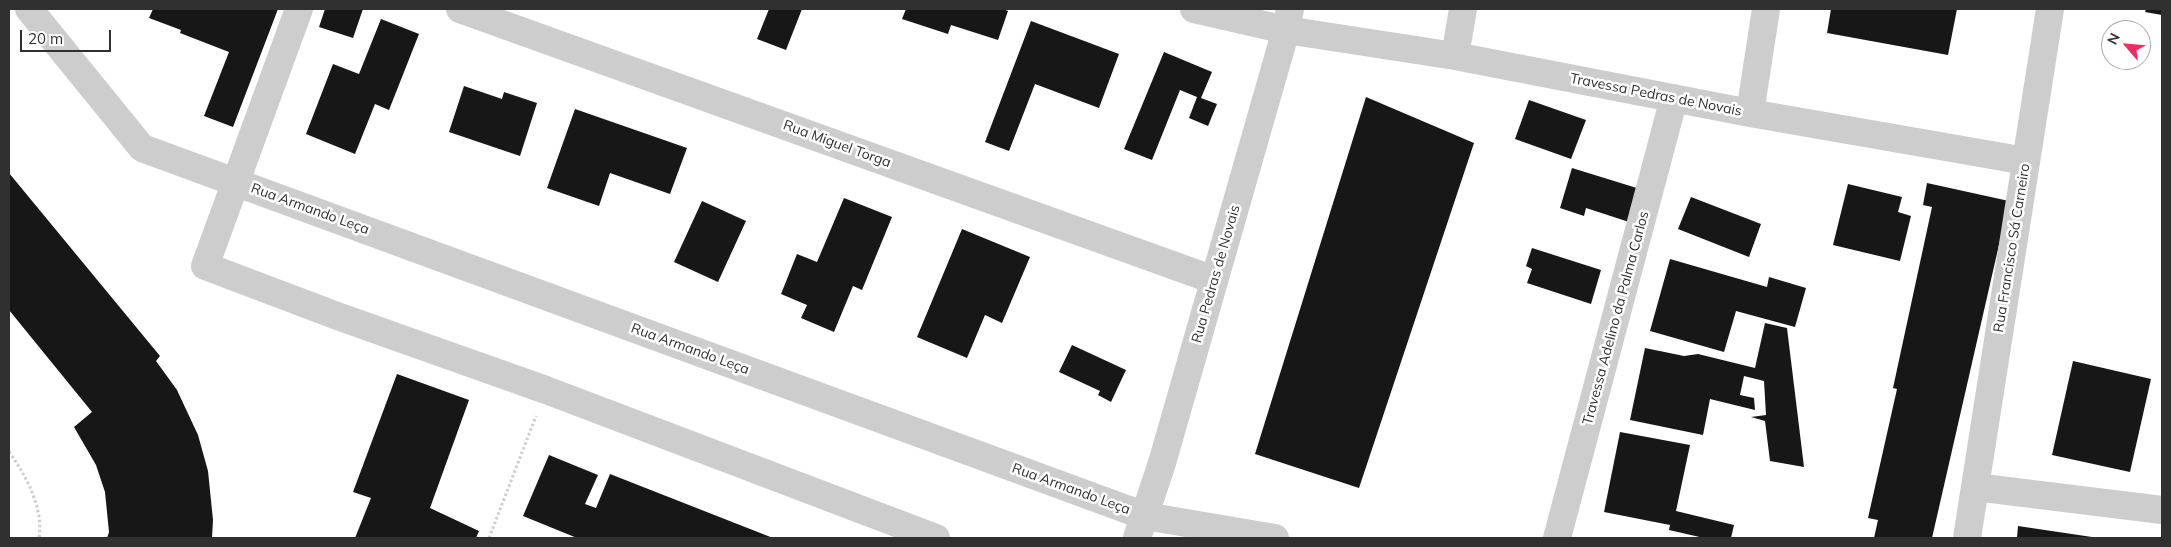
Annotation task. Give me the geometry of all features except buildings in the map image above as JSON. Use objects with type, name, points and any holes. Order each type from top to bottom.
[{"type":"street","name":"Rua Armando Leça","points":[[29,9],[142,148],[236,182],[1141,527],[1275,538]]},
{"type":"street","name":"Rua Armando Leça","points":[[299,9],[205,266],[340,317],[546,390],[936,538]]},
{"type":"street","name":"Rua Miguel Torga","points":[[460,9],[1214,280]]},
{"type":"street","name":"Travessa Pedras de Novais","points":[[1194,9],[1288,19],[1455,56],[1750,113],[2026,161]]},
{"type":"street","points":[[1455,56],[1463,9]]},
{"type":"street","points":[[1750,113],[1766,9]]},
{"type":"street","name":"Rua Francisco Sá Carneiro","points":[[1967,538],[2050,9]]},
{"type":"street","name":"Rua Pedras de Novais","points":[[1141,527],[1162,463],[1288,19]]},
{"type":"street","name":"Travessa Adelino da Palma Carlos","points":[[1557,538],[1674,98]]},
{"type":"street","points":[[1975,487],[2162,510]]},
{"type":"path","points":[[489,538],[524,448]]},
{"type":"path","points":[[9,452],[27,482],[38,510],[39,538]]}]
